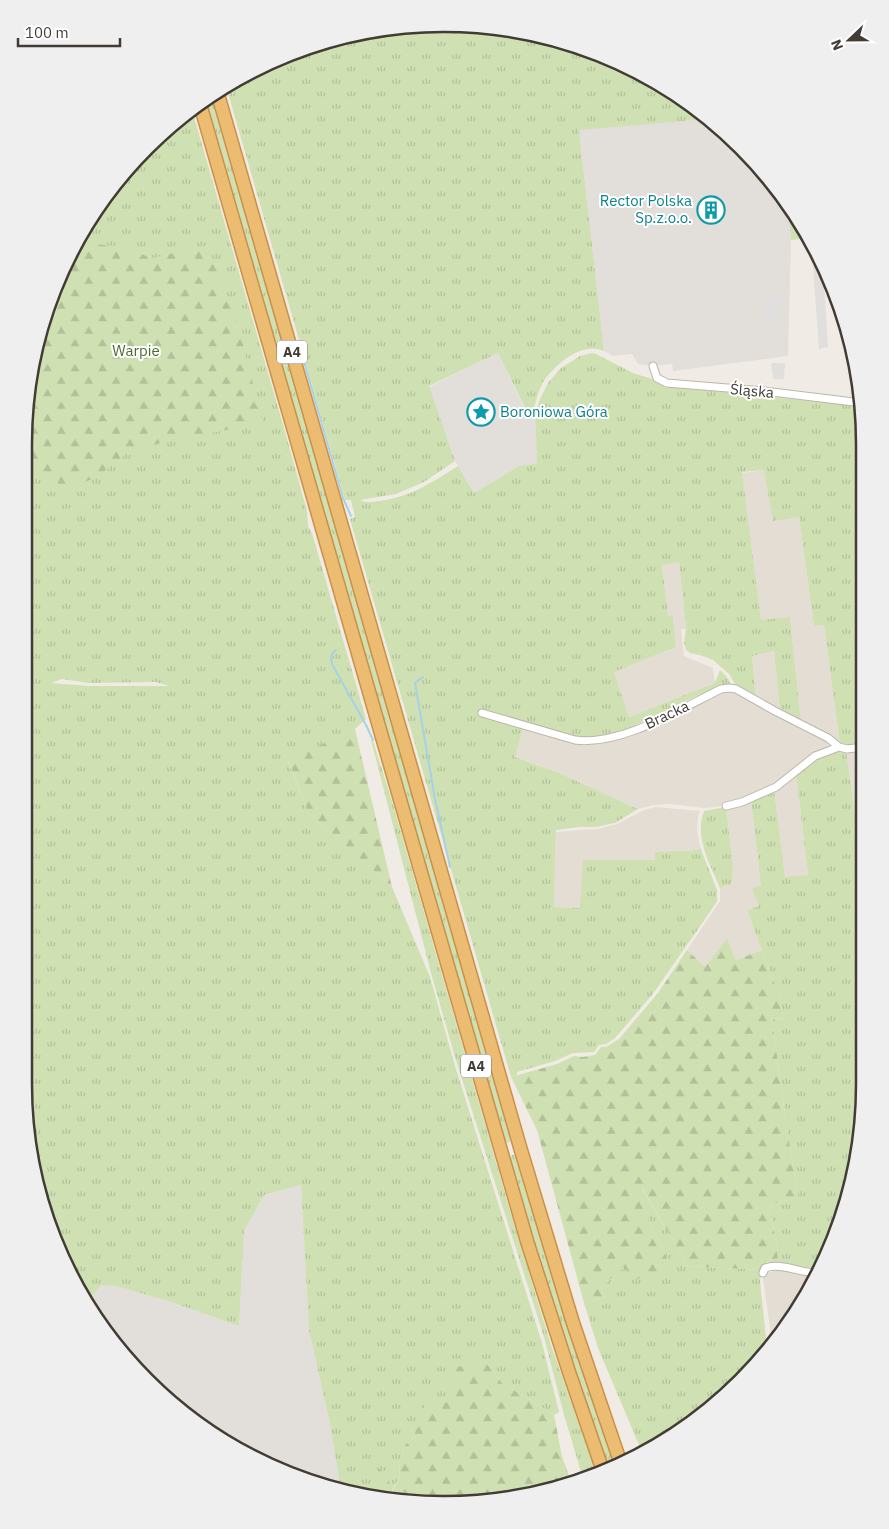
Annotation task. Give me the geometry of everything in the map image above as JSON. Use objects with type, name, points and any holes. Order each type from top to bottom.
[{"type":"highway","name":"A4","points":[[220,100],[556,1267],[619,1458]]},
{"type":"highway","name":"A4","points":[[202,112],[527,1241],[568,1372],[601,1465]]},
{"type":"street","name":"Śląska","points":[[653,366],[657,378],[667,383],[772,392],[854,402]]},
{"type":"street","name":"Bracka","points":[[482,712],[574,740],[596,740],[636,730],[729,688],[736,689],[775,712],[828,738],[839,748]]},
{"type":"street","points":[[726,806],[742,802],[776,787],[815,756],[839,748],[856,747]]},
{"type":"street","points":[[763,1273],[766,1268],[772,1266],[811,1273]]},
{"type":"shaded area","points":[[697,120],[736,153],[771,194],[789,220],[791,240],[788,356],[673,371],[672,364],[653,366],[638,364],[632,354],[613,356],[604,351],[579,129]]},
{"type":"shaded area","points":[[813,266],[816,266],[824,285],[828,347],[819,349]]},
{"type":"shaded area","points":[[779,297],[781,319],[765,321],[763,299]]},
{"type":"shaded area","points":[[498,353],[527,414],[535,414],[537,464],[512,470],[474,493],[455,461],[429,387]]},
{"type":"shaded area","points":[[771,363],[785,363],[784,379],[773,379]]},
{"type":"shaded area","points":[[764,470],[799,516],[814,626],[824,625],[840,744],[801,722],[790,617],[761,621],[742,473]]},
{"type":"shaded area","points":[[679,562],[686,629],[681,629],[684,656],[713,668],[715,683],[629,717],[614,672],[676,647],[673,616],[668,616],[662,564]]},
{"type":"shaded area","points":[[774,651],[780,711],[756,699],[752,656]]},
{"type":"shaded area","points":[[729,689],[826,739],[828,744],[827,750],[775,786],[743,801],[704,808],[670,804],[638,809],[559,773],[514,756],[523,728],[574,742],[616,738]]},
{"type":"shaded area","points":[[856,750],[856,822],[846,751]]},
{"type":"shaded area","points":[[796,773],[808,875],[785,878],[774,789]]},
{"type":"shaded area","points":[[751,800],[761,885],[759,906],[747,910],[762,950],[736,960],[727,938],[705,967],[687,950],[720,901],[720,888],[732,884],[733,864],[726,807]]},
{"type":"shaded area","points":[[655,807],[700,811],[697,829],[700,847],[698,850],[655,852],[656,860],[624,861],[580,908],[554,907],[556,832],[598,829],[617,824],[642,811]]},
{"type":"shaded area","points":[[301,1185],[309,1330],[330,1424],[340,1482],[312,1475],[262,1454],[238,1441],[194,1411],[153,1376],[135,1356],[102,1313],[92,1296],[101,1285],[116,1286],[168,1301],[239,1326],[244,1231],[264,1195]]},
{"type":"shaded area","points":[[777,1270],[798,1275],[809,1275],[787,1313],[771,1335],[763,1278],[767,1273]]},
{"type":"green space","points":[[418,33],[471,33],[525,40],[577,54],[627,75],[651,88],[697,120],[579,130],[604,351],[587,349],[579,351],[564,360],[545,379],[539,390],[533,412],[528,414],[498,353],[429,386],[455,461],[424,482],[396,494],[360,500],[374,502],[411,493],[458,466],[474,493],[519,466],[537,464],[535,414],[540,399],[548,383],[561,368],[580,356],[592,353],[633,373],[655,380],[664,386],[855,405],[856,745],[840,744],[824,625],[814,626],[799,517],[773,521],[764,470],[742,472],[761,620],[790,617],[801,722],[780,711],[774,651],[752,656],[756,699],[737,688],[730,675],[713,660],[686,650],[684,643],[686,628],[679,562],[662,565],[668,616],[673,616],[676,647],[614,672],[629,717],[715,683],[720,670],[732,686],[707,692],[629,728],[602,735],[578,737],[574,742],[523,728],[515,757],[559,773],[638,809],[615,823],[596,827],[556,830],[554,907],[580,908],[583,860],[655,860],[655,852],[698,850],[700,847],[717,890],[717,901],[652,995],[615,1038],[606,1044],[599,1045],[594,1052],[573,1053],[555,1061],[517,1072],[517,1075],[511,1077],[350,519],[355,517],[351,500],[345,500],[228,94],[262,75],[287,64],[312,54],[364,40]]},
{"type":"green space","points":[[215,102],[513,1135],[509,1143],[502,1139],[207,109]]},
{"type":"green space","points":[[194,118],[284,428],[307,511],[308,526],[312,533],[366,719],[355,729],[288,761],[309,814],[392,887],[430,977],[455,1066],[542,1343],[559,1412],[554,1415],[502,1383],[486,1363],[451,1369],[455,1397],[415,1423],[415,1437],[405,1445],[399,1462],[400,1476],[391,1492],[386,1472],[379,1470],[376,1483],[366,1489],[340,1482],[330,1424],[309,1330],[301,1185],[264,1195],[244,1231],[239,1326],[168,1301],[116,1286],[101,1285],[92,1296],[75,1267],[54,1217],[40,1165],[33,1111],[33,418],[40,364],[54,312],[75,262],[102,216],[135,173],[153,153]],"holes":[[[62,679],[89,683],[156,682],[169,686],[89,686],[51,683]]]},
{"type":"green space","points":[[789,220],[801,239],[791,240]]},
{"type":"green space","name":"Warpie","points":[[85,244],[115,246],[153,258],[195,248],[214,262],[238,325],[263,423],[161,443],[127,453],[96,478],[66,488],[43,474],[32,458],[33,418],[40,364],[54,312]]},
{"type":"green space","points":[[355,729],[392,887],[309,814],[288,760]]},
{"type":"green space","points":[[371,740],[373,741],[392,801],[506,1197],[550,1342],[595,1468],[581,1473],[544,1337],[455,1057],[431,973]]},
{"type":"green space","points":[[846,751],[856,821],[856,1111],[849,1165],[835,1217],[813,1268],[778,1263],[769,1205],[798,1197],[772,1019],[784,1020],[779,996],[747,910],[759,906],[752,889],[761,885],[751,800],[774,789],[785,877],[808,875],[796,773],[815,758]]},
{"type":"green space","points":[[726,807],[733,864],[732,884],[720,888],[704,850],[701,821],[704,811]]},
{"type":"green space","points":[[727,938],[736,960],[762,950],[779,996],[784,1020],[772,1019],[798,1197],[769,1205],[778,1263],[767,1262],[761,1270],[688,1266],[642,1188],[640,1201],[667,1259],[659,1273],[633,1280],[624,1267],[601,1287],[605,1297],[584,1303],[537,1130],[511,1077],[557,1064],[574,1056],[595,1055],[601,1047],[606,1047],[619,1039],[658,993],[687,950],[705,967]]},
{"type":"green space","points":[[512,1155],[515,1155],[520,1160],[616,1459],[606,1463],[564,1343],[509,1161]]},
{"type":"green space","points":[[641,1187],[688,1266],[761,1270],[760,1282],[766,1341],[736,1376],[716,1394],[673,1427],[640,1447],[598,1348],[584,1303],[605,1297],[601,1287],[624,1267],[667,1259],[640,1201]]},
{"type":"green space","points":[[473,1363],[486,1363],[502,1383],[554,1415],[562,1457],[570,1477],[525,1489],[471,1496],[418,1496],[366,1489],[376,1483],[379,1469],[386,1472],[392,1492],[400,1476],[399,1462],[405,1445],[415,1437],[415,1423],[427,1402],[445,1403],[454,1397],[450,1369]]},
{"type":"waterway","points":[[303,358],[343,498],[351,516]]},
{"type":"waterway","points":[[336,650],[331,658],[332,664],[373,740]]},
{"type":"waterway","points":[[423,677],[415,683],[435,799],[450,867]]},
{"type":"place","name":"Rector Polska Sp.z.o.o.","points":[[711,210]]},
{"type":"place","name":"Boroniowa Góra","points":[[481,412]]}]
